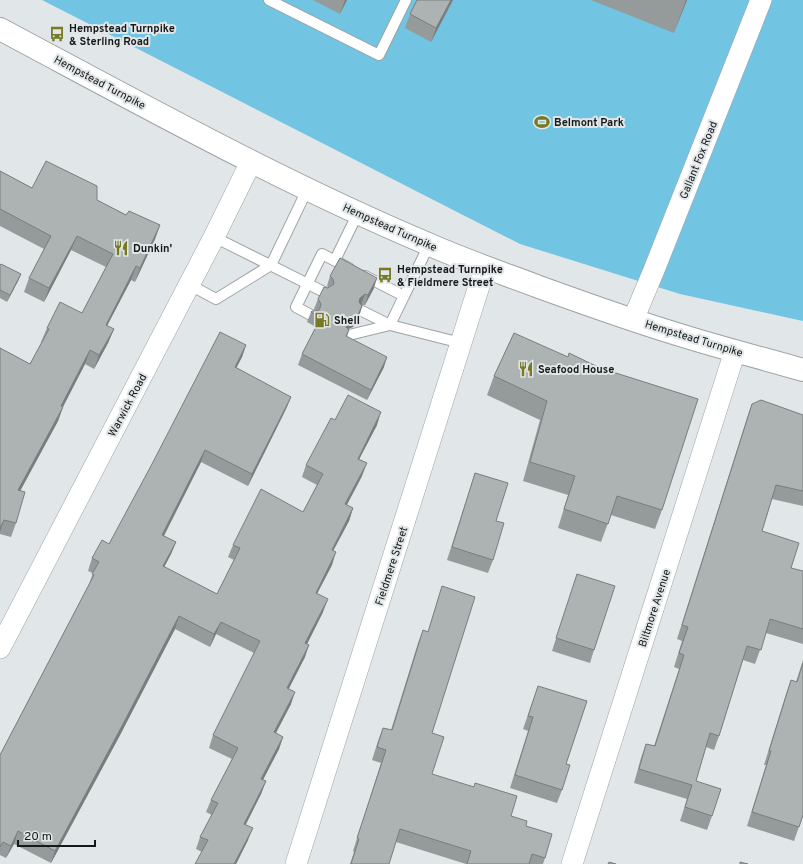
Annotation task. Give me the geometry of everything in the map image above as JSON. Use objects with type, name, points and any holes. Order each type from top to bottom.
[{"type":"main road","name":"Hempstead Turnpike","points":[[0,28],[124,96],[251,162],[308,190],[429,245],[485,267],[680,336],[803,370]]},
{"type":"street","name":"Gallant Fox Road","points":[[633,320],[761,0]]},
{"type":"street","name":"Warwick Road","points":[[0,648],[190,285],[251,162]]},
{"type":"street","name":"Fieldmere Street","points":[[296,864],[485,267]]},
{"type":"street","name":"Biltmore Avenue","points":[[572,864],[735,351]]},
{"type":"lane","points":[[269,0],[379,55],[406,0]]},
{"type":"lane","points":[[190,285],[216,299],[271,265],[308,190]]},
{"type":"lane","points":[[335,260],[358,213]]},
{"type":"lane","points":[[214,237],[324,292]]},
{"type":"lane","points":[[390,325],[429,245]]},
{"type":"lane","points":[[311,315],[296,307],[322,254],[404,296]]},
{"type":"lane","points":[[362,311],[390,325],[461,342]]},
{"type":"lane","points":[[349,335],[390,325]]},
{"type":"shaded area","name":"Belmont Park","points":[[42,0],[803,0],[803,321],[680,294],[520,244]]},
{"type":"building","points":[[417,0],[451,0],[436,28],[410,14]]},
{"type":"building","points":[[46,161],[97,186],[97,200],[126,215],[129,211],[160,225],[140,268],[136,266],[106,325],[114,329],[99,355],[90,350],[61,406],[63,407],[18,490],[25,492],[16,523],[4,520],[0,528],[0,348],[30,364],[49,329],[47,328],[60,302],[82,313],[113,254],[77,236],[49,288],[29,278],[51,236],[0,209],[0,171],[32,188]]},
{"type":"building","points":[[340,258],[377,278],[368,295],[365,294],[360,298],[359,302],[362,306],[357,317],[348,320],[346,323],[346,327],[349,330],[346,336],[387,357],[371,390],[302,354],[321,317],[311,312],[318,311],[320,308],[321,304],[318,299],[324,287],[328,288],[334,284],[333,279],[330,276]]},
{"type":"building","points":[[1,264],[21,274],[10,295],[0,290]]},
{"type":"building","points":[[220,332],[246,345],[235,367],[291,397],[252,474],[205,450],[162,535],[176,542],[163,566],[217,594],[240,548],[233,545],[261,489],[303,512],[323,474],[306,465],[331,418],[335,420],[348,395],[381,412],[358,459],[367,463],[345,504],[353,508],[332,550],[336,552],[316,593],[328,599],[305,643],[309,645],[287,688],[295,692],[274,732],[283,737],[261,779],[266,781],[244,824],[253,828],[234,864],[195,864],[208,840],[200,837],[218,803],[211,800],[238,748],[213,735],[260,641],[221,622],[214,634],[179,616],[55,851],[18,831],[11,846],[3,842],[0,847],[0,755],[94,575],[92,574],[99,562],[92,558],[102,540],[109,544]]},
{"type":"building","points":[[514,333],[568,357],[569,353],[600,368],[698,399],[662,510],[617,496],[608,524],[564,509],[575,476],[530,462],[547,401],[494,376]]},
{"type":"building","points":[[761,400],[803,415],[803,491],[776,485],[762,531],[799,543],[791,568],[803,571],[803,629],[770,619],[761,650],[747,646],[719,736],[710,733],[696,781],[721,789],[712,816],[685,807],[692,785],[639,769],[646,744],[655,746],[684,655],[679,653],[688,627],[682,625],[752,404]]},
{"type":"building","points":[[475,473],[508,483],[496,521],[504,523],[493,560],[452,547]]},
{"type":"building","points":[[577,574],[615,586],[594,650],[556,638]]},
{"type":"building","points":[[442,586],[475,597],[432,733],[444,737],[432,774],[474,787],[475,783],[517,796],[511,816],[527,821],[526,826],[552,834],[545,858],[532,854],[529,864],[467,864],[471,851],[400,829],[389,864],[351,864],[359,839],[357,838],[386,750],[377,747],[383,728],[392,730],[423,630],[428,632]]},
{"type":"building","points":[[803,663],[803,815],[799,827],[752,812],[791,680],[797,682]]},
{"type":"building","points":[[538,686],[587,701],[566,764],[570,765],[562,790],[515,775],[533,717],[528,716]]},
{"type":"place","name":"Hempstead Turnpike & Sterling Road","points":[[57,34]]},
{"type":"place","name":"Belmont Park","points":[[542,122]]},
{"type":"place","name":"Dunkin'","points":[[121,248]]},
{"type":"place","name":"Hempstead Turnpike & Fieldmere Street","points":[[385,275]]},
{"type":"place","name":"Shell","points":[[322,320]]},
{"type":"place","name":"Seafood House","points":[[526,369]]}]
